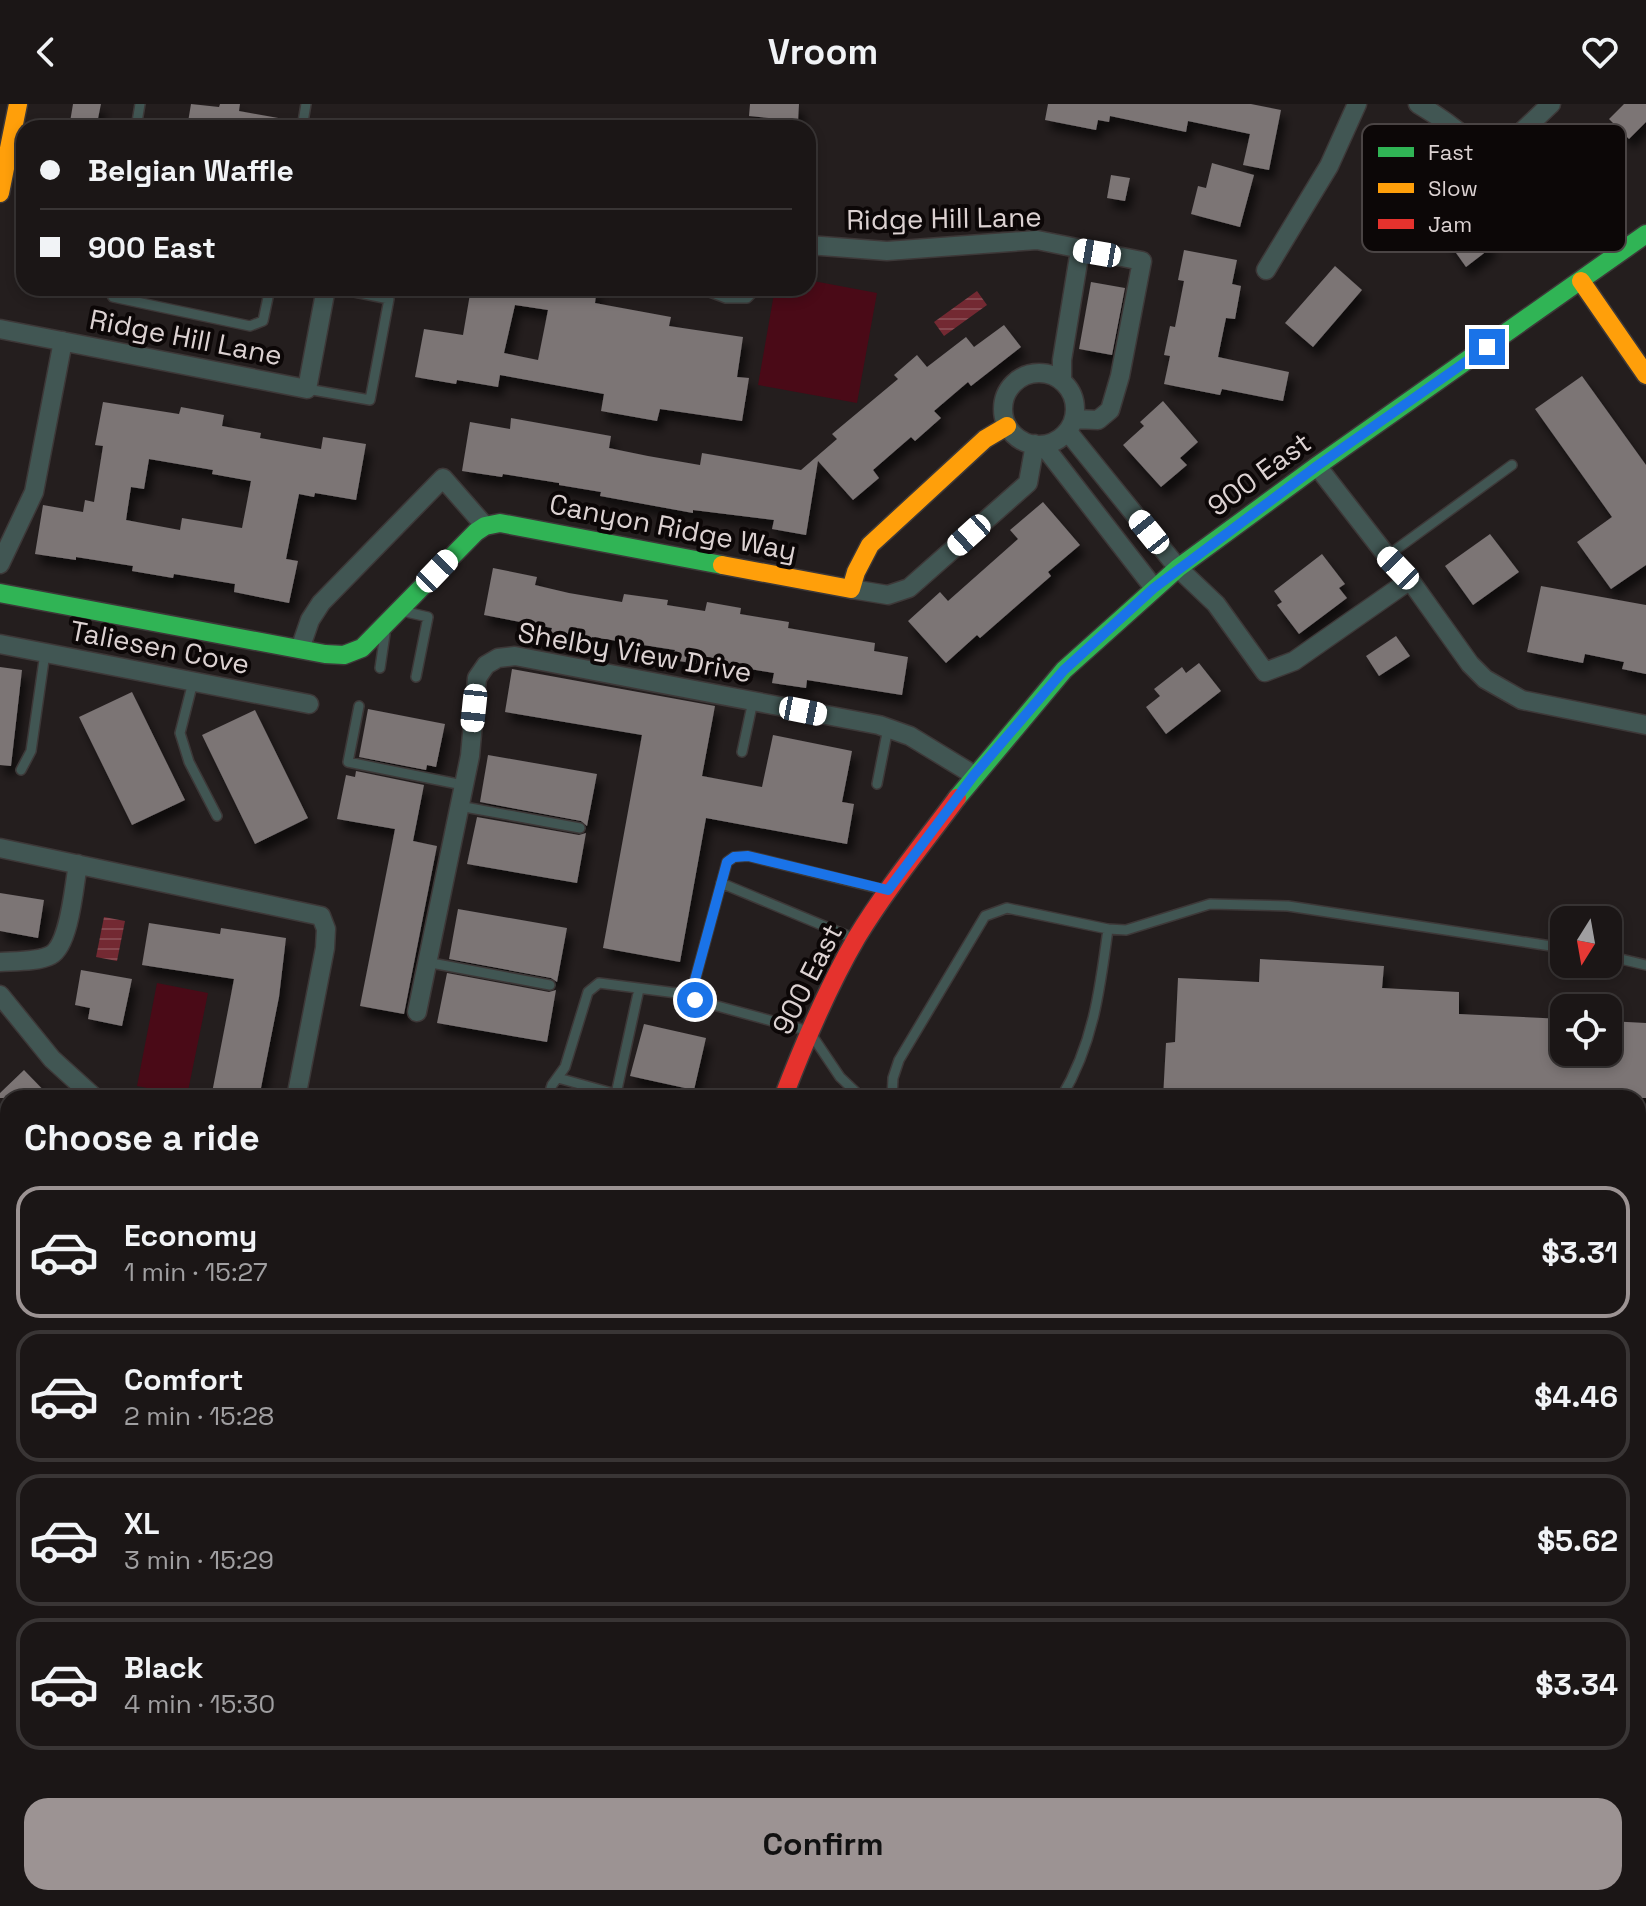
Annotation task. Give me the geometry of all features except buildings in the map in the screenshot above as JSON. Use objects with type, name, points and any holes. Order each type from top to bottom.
[{"type":"street","points":[[1266,270],[1329,166],[1357,104]]},
{"type":"street","points":[[1418,104],[1447,124]]},
{"type":"street","points":[[1530,124],[1551,104]]},
{"type":"street","points":[[0,193],[16,150]]},
{"type":"street","name":"900 East","points":[[1626,248],[1646,234]]},
{"type":"street","name":"Ridge Hill Lane","points":[[816,246],[887,251],[1037,240],[1142,261],[1120,376],[1110,410],[1098,420],[1071,426]]},
{"type":"street","name":"Ridge Hill Lane","points":[[1062,380],[1062,360],[1080,250]]},
{"type":"street","name":"900 East","points":[[786,1090],[809,1031],[856,939],[888,890],[974,775],[1064,670],[1178,568],[1621,252]]},
{"type":"street","points":[[1581,281],[1646,375]]},
{"type":"street","name":"Ridge Hill Lane","points":[[0,329],[307,389],[324,296]]},
{"type":"street","points":[[0,564],[34,492],[63,341]]},
{"type":"street","points":[[1039,445],[1056,441],[1071,426],[1076,405],[1071,391],[1062,380],[1050,373],[1036,372],[1022,376],[1011,385],[1004,398],[1002,412],[1007,426],[1016,437],[1039,445],[1154,588]]},
{"type":"street","points":[[851,589],[870,545],[985,439],[1007,426]]},
{"type":"street","points":[[1071,426],[1178,568],[1216,604],[1265,672],[1294,661],[1410,580]]},
{"type":"street","name":"Canyon Ridge Way","points":[[485,526],[500,523],[888,595],[909,588],[1028,483],[1039,445]]},
{"type":"street","points":[[1317,466],[1387,556],[1410,580],[1470,664],[1485,679],[1522,700],[1646,725]]},
{"type":"street","points":[[0,593],[300,649],[344,655],[362,648],[485,526],[443,478],[321,603],[310,620],[300,649]]},
{"type":"street","name":"Taliesen Cove","points":[[0,644],[309,704]]},
{"type":"street","name":"Shelby View Drive","points":[[417,1012],[470,756],[477,678],[486,665],[498,658],[515,656],[888,728],[910,736],[974,775]]},
{"type":"street","points":[[0,848],[321,916],[326,929],[325,948],[298,1090]]},
{"type":"street","points":[[0,962],[49,957],[59,948],[65,933],[78,864]]},
{"type":"street","points":[[0,995],[52,1059],[86,1090]]},
{"type":"lane","points":[[112,296],[250,326],[263,321],[268,296]]},
{"type":"lane","points":[[307,389],[370,400],[389,299],[374,296]]},
{"type":"lane","points":[[721,296],[749,296]]},
{"type":"lane","points":[[1387,556],[1512,465]]},
{"type":"lane","points":[[380,668],[392,616],[428,617],[416,677]]},
{"type":"lane","points":[[21,770],[31,751],[45,653]]},
{"type":"lane","points":[[193,682],[180,733],[189,762],[217,816]]},
{"type":"lane","points":[[742,752],[753,701]]},
{"type":"lane","points":[[359,706],[348,762],[463,785]]},
{"type":"lane","points":[[877,784],[888,728]]},
{"type":"lane","points":[[459,806],[580,828]]},
{"type":"lane","points":[[854,1090],[840,1077],[809,1031],[695,1000],[692,995],[727,862],[734,857],[748,856],[888,890]]},
{"type":"lane","points":[[721,883],[856,939]]},
{"type":"lane","points":[[892,1090],[899,1060],[985,916],[1007,908],[1126,930],[1210,904],[1288,906],[1550,946]]},
{"type":"lane","points":[[1065,1090],[1089,1042],[1101,986],[1108,929]]},
{"type":"lane","points":[[1622,959],[1646,965]]},
{"type":"lane","points":[[426,962],[550,985]]},
{"type":"lane","points":[[552,1090],[565,1067],[588,992],[594,985],[599,983],[692,995]]},
{"type":"lane","points":[[617,1090],[639,989]]},
{"type":"lane","points":[[558,1078],[602,1090]]},
{"type":"shaded area","points":[[816,282],[877,293],[857,403],[758,385],[774,296],[816,296]]},
{"type":"shaded area","points":[[977,291],[987,305],[944,336],[934,322]]},
{"type":"shaded area","points":[[104,917],[125,921],[117,961],[96,957]]},
{"type":"shaded area","points":[[157,983],[208,993],[188,1090],[157,1090],[137,1086]]},
{"type":"traffic: fast","points":[[1626,248],[1646,234]]},
{"type":"traffic: fast","points":[[957,798],[1064,670],[1178,568],[1620,252]]},
{"type":"traffic: fast","points":[[0,593],[344,655],[362,648],[485,526],[500,523],[722,565]]},
{"type":"traffic: slow","points":[[0,193],[18,104]]},
{"type":"traffic: slow","points":[[1581,281],[1646,375]]},
{"type":"traffic: slow","points":[[722,565],[851,589],[870,545],[985,439],[1007,426]]},
{"type":"traffic: jam","points":[[786,1090],[817,1016],[857,937],[957,798]]},
{"type":"route","points":[[695,1000],[692,991],[727,862],[734,857],[748,856],[888,890],[974,775],[1064,670],[1154,588],[1317,466],[1487,347]]}]
